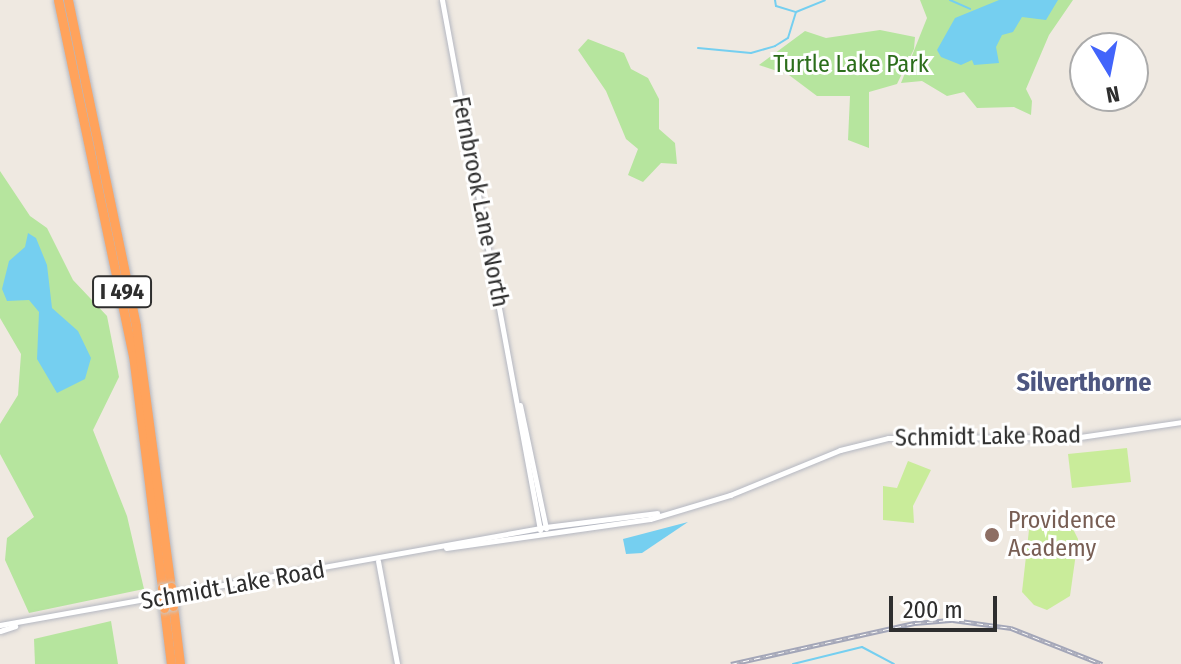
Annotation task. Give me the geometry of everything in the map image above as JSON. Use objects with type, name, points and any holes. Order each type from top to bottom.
[{"type":"highway","name":"I 494","points":[[58,0],[128,326],[167,588]]},
{"type":"highway","name":"I 494","points":[[68,0],[136,326],[169,607],[171,664]]},
{"type":"highway","name":"I 494","points":[[169,607],[180,664]]},
{"type":"street","name":"Fernbrook Lane North","points":[[442,0],[544,535]]},
{"type":"street","name":"Schmidt Lake Road","points":[[446,548],[662,514],[730,495],[823,456],[878,440],[942,434],[1080,437],[1181,422]]},
{"type":"street","name":"Schmidt Lake Road","points":[[0,628],[378,561],[543,528],[662,514]]},
{"type":"street","points":[[378,561],[397,664]]},
{"type":"green space","points":[[920,0],[1073,0],[1049,35],[1026,89],[1032,101],[1031,115],[1014,107],[977,108],[964,92],[947,96],[922,81],[901,83],[927,18]]},
{"type":"green space","name":"Turtle Lake Park","points":[[880,30],[915,37],[914,49],[897,84],[869,92],[869,148],[848,140],[850,96],[817,96],[789,75],[759,65],[805,31],[826,38]]},
{"type":"green space","points":[[588,39],[624,53],[631,69],[648,78],[659,99],[659,129],[675,143],[677,164],[661,163],[643,182],[628,175],[638,149],[626,139],[606,91],[578,50]]},
{"type":"green space","points":[[0,171],[30,216],[47,228],[73,280],[107,316],[119,377],[93,430],[127,516],[144,589],[29,613],[5,560],[7,538],[34,517],[0,454],[0,424],[18,395],[21,354],[0,318]]},
{"type":"green space","points":[[1127,448],[1131,482],[1072,488],[1068,454]]},
{"type":"green space","points":[[908,461],[931,470],[913,506],[914,523],[883,520],[883,486],[897,488]]},
{"type":"green space","points":[[1049,514],[1068,519],[1078,539],[1070,596],[1047,610],[1034,605],[1022,592],[1030,521]]},
{"type":"green space","points":[[111,621],[118,664],[35,664],[34,639]]},
{"type":"water","points":[[999,0],[1058,0],[1046,20],[1022,17],[1013,32],[1002,35],[996,47],[999,63],[974,65],[972,60],[961,65],[941,57],[937,50],[955,18]]},
{"type":"water","points":[[28,233],[36,238],[47,265],[52,308],[78,331],[91,358],[85,379],[57,393],[37,359],[39,312],[29,300],[7,301],[2,289],[9,261],[25,247]]},
{"type":"water","points":[[688,522],[642,553],[626,554],[623,539]]},
{"type":"waterway","points":[[775,0],[776,6],[796,12]]},
{"type":"waterway","points":[[698,48],[751,53],[775,46],[788,38],[796,12],[825,0]]},
{"type":"waterway","points":[[950,0],[970,9]]},
{"type":"waterway","points":[[793,664],[862,647],[894,664]]},
{"type":"railway","points":[[731,664],[915,623],[953,620],[1011,628],[1102,664]]},
{"type":"place","name":"Providence Academy","points":[[992,535]]},
{"type":"district","name":"Silverthorne","points":[[1084,383]]}]
